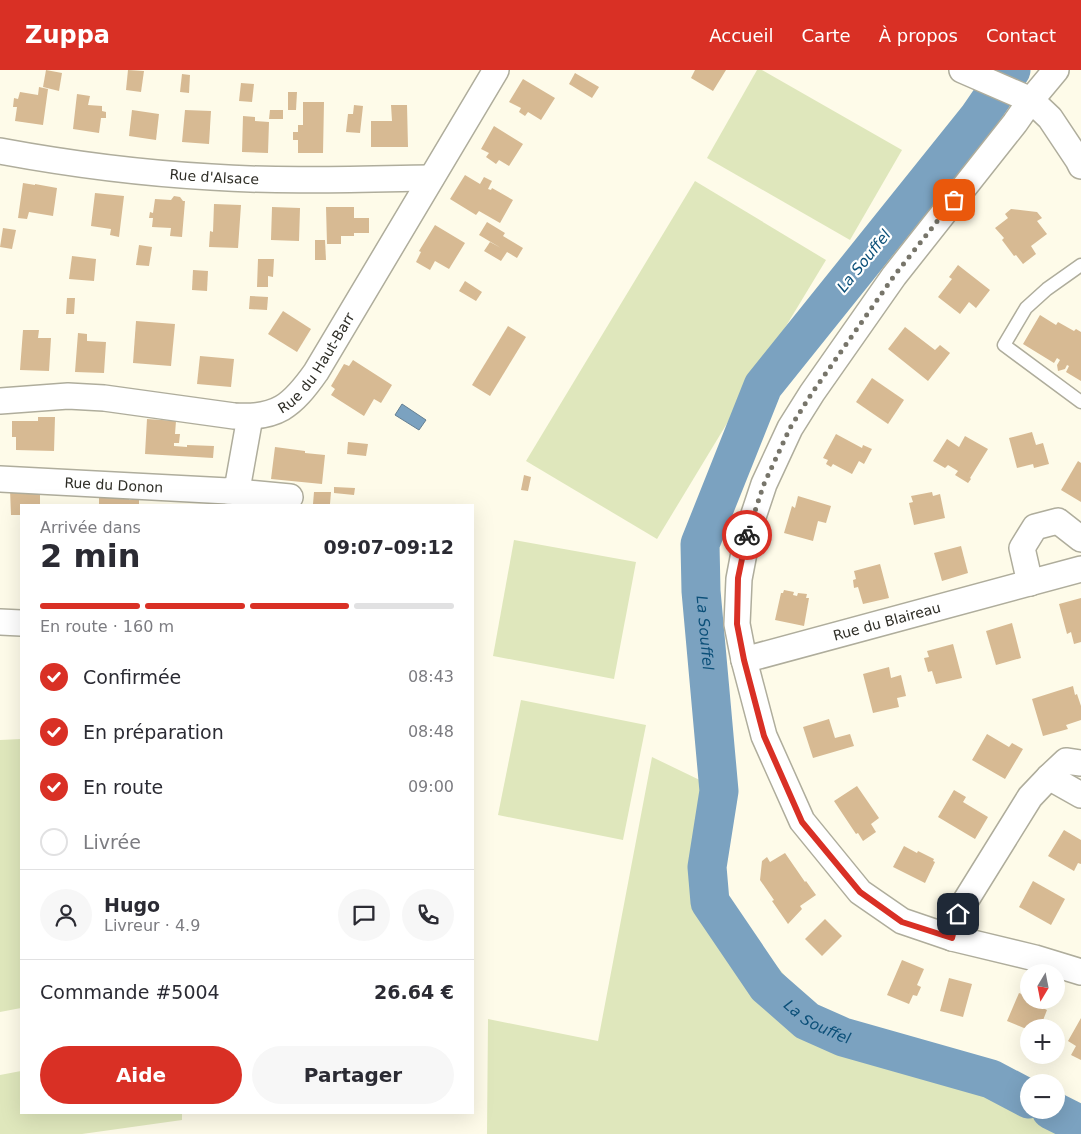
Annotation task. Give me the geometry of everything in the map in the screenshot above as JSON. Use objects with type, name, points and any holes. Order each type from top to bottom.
[{"type":"street","name":"Rue du Haut-Barr","points":[[0,401],[68,396],[104,398],[250,417],[264,416],[276,412],[288,404],[316,372],[496,70]]},
{"type":"street","points":[[1056,70],[894,276],[812,393],[790,428],[764,484],[748,532],[738,578],[737,624],[744,660],[764,736],[802,822],[860,892],[902,922],[952,938],[1035,958],[1081,972]]},
{"type":"street","points":[[969,73],[1031,100],[1050,118],[1081,166]]},
{"type":"street","name":"Rue d'Alsace","points":[[0,151],[118,169],[211,177],[307,180],[431,178]]},
{"type":"street","points":[[228,491],[238,484],[250,417]]},
{"type":"street","name":"Rue du Donon","points":[[0,479],[228,491],[290,497]]},
{"type":"street","points":[[1030,583],[1022,548],[1035,527],[1058,521],[1081,539]]},
{"type":"street","name":"Rue du Blaireau","points":[[744,660],[1081,569]]},
{"type":"street","points":[[0,622],[20,623]]},
{"type":"street","points":[[952,938],[958,914],[1030,797],[1066,761],[1081,762]]},
{"type":"street","points":[[1049,777],[1081,795]]},
{"type":"lane","points":[[1081,265],[1047,289],[1026,308],[1004,345],[1081,402]]},
{"type":"green space","points":[[757,70],[762,70],[902,150],[850,240],[707,158]]},
{"type":"green space","points":[[695,181],[826,260],[657,539],[526,461]]},
{"type":"green space","points":[[514,540],[636,562],[614,679],[493,656]]},
{"type":"green space","points":[[521,700],[646,725],[623,840],[498,815]]},
{"type":"green space","points":[[20,739],[20,1008],[0,1012],[0,740]]},
{"type":"green space","points":[[652,757],[708,784],[696,872],[811,1006],[1020,1100],[1020,1119],[1064,1119],[1081,1126],[1081,1134],[487,1134],[488,1019],[598,1041]]},
{"type":"green space","points":[[20,1071],[20,1114],[182,1114],[182,1120],[82,1134],[0,1134],[0,1075]]},
{"type":"water","points":[[402,404],[426,420],[419,430],[395,415]]},
{"type":"building","points":[[46,70],[62,73],[59,91],[43,87]]},
{"type":"building","points":[[128,70],[144,71],[141,92],[126,90]]},
{"type":"building","points":[[695,70],[726,70],[713,91],[691,78]]},
{"type":"building","points":[[575,73],[599,87],[592,98],[569,84]]},
{"type":"building","points":[[182,74],[190,75],[189,93],[180,92]]},
{"type":"building","points":[[523,79],[555,98],[541,120],[528,112],[525,116],[519,112],[521,108],[509,102]]},
{"type":"building","points":[[241,83],[254,84],[252,102],[239,101]]},
{"type":"building","points":[[39,87],[48,89],[43,125],[15,121],[17,107],[13,107],[14,98],[18,99],[20,92],[38,95]]},
{"type":"building","points":[[288,92],[297,92],[296,110],[288,110]]},
{"type":"building","points":[[77,94],[90,96],[88,105],[102,106],[102,111],[106,112],[106,118],[101,118],[99,133],[73,129]]},
{"type":"building","points":[[303,102],[324,102],[323,153],[298,153],[298,140],[293,140],[293,132],[298,132],[298,125],[303,125]]},
{"type":"building","points":[[354,105],[363,106],[360,133],[346,132],[348,114],[353,114]]},
{"type":"building","points":[[391,105],[407,105],[408,147],[371,147],[371,121],[392,121]]},
{"type":"building","points":[[132,110],[159,114],[156,140],[129,136]]},
{"type":"building","points":[[185,110],[211,111],[209,144],[182,142]]},
{"type":"building","points":[[270,110],[283,110],[283,119],[269,119]]},
{"type":"building","points":[[243,116],[255,117],[255,121],[269,122],[268,153],[242,152]]},
{"type":"building","points":[[494,126],[523,144],[509,166],[499,160],[496,164],[486,157],[489,153],[481,149]]},
{"type":"building","points":[[465,175],[480,184],[484,177],[492,181],[488,189],[491,190],[492,188],[513,200],[500,223],[479,211],[476,215],[450,199]]},
{"type":"building","points":[[23,183],[57,188],[53,216],[29,212],[27,219],[18,218]]},
{"type":"building","points":[[95,193],[124,196],[119,237],[110,235],[111,229],[91,226]]},
{"type":"building","points":[[174,196],[180,197],[185,201],[182,237],[170,236],[171,228],[152,227],[153,218],[149,218],[150,212],[153,213],[155,199],[171,200]]},
{"type":"building","points":[[214,204],[241,205],[238,248],[209,247],[210,231],[213,232]]},
{"type":"building","points":[[272,207],[300,208],[299,241],[271,240]]},
{"type":"building","points":[[326,207],[354,207],[354,218],[369,218],[369,233],[354,233],[354,236],[341,236],[341,244],[327,244]]},
{"type":"building","points":[[1011,209],[1037,212],[1042,218],[1037,221],[1047,234],[1031,246],[1036,254],[1023,264],[1016,255],[1014,256],[1002,240],[1004,238],[995,228],[1008,218],[1005,214]]},
{"type":"building","points":[[487,222],[505,233],[503,236],[523,248],[517,258],[507,252],[501,261],[484,251],[490,242],[501,248],[479,235]]},
{"type":"building","points":[[435,225],[465,243],[449,269],[435,261],[430,270],[416,262],[421,252],[419,251]]},
{"type":"building","points":[[3,228],[16,230],[12,249],[0,247]]},
{"type":"building","points":[[315,240],[325,240],[326,260],[315,260]]},
{"type":"building","points":[[139,245],[152,247],[149,266],[136,265]]},
{"type":"building","points":[[72,256],[96,259],[94,281],[69,279]]},
{"type":"building","points":[[258,259],[274,259],[273,277],[268,276],[268,287],[257,287]]},
{"type":"building","points":[[958,265],[990,290],[976,308],[969,302],[960,314],[938,297],[952,279],[949,277]]},
{"type":"building","points":[[193,270],[208,271],[207,291],[192,290]]},
{"type":"building","points":[[465,281],[482,292],[476,301],[459,291]]},
{"type":"building","points":[[250,296],[268,297],[267,310],[249,309]]},
{"type":"building","points":[[67,298],[75,298],[74,314],[66,314]]},
{"type":"building","points":[[283,311],[311,329],[297,352],[268,334]]},
{"type":"building","points":[[1040,315],[1056,325],[1058,322],[1074,331],[1076,329],[1081,332],[1081,381],[1066,372],[1069,366],[1067,365],[1065,369],[1058,371],[1057,365],[1060,360],[1057,358],[1054,363],[1023,344]]},
{"type":"building","points":[[136,321],[175,324],[171,366],[133,363]]},
{"type":"building","points":[[508,326],[526,337],[490,396],[472,385]]},
{"type":"building","points":[[905,327],[935,350],[940,345],[950,353],[928,381],[888,349]]},
{"type":"building","points":[[23,330],[39,330],[38,338],[51,338],[49,371],[20,370]]},
{"type":"building","points":[[78,333],[87,334],[87,341],[106,342],[104,373],[75,372]]},
{"type":"building","points":[[200,356],[234,359],[231,387],[197,384]]},
{"type":"building","points":[[353,360],[392,385],[381,403],[374,399],[364,416],[331,395],[335,389],[331,386],[344,364],[349,366]]},
{"type":"building","points":[[872,378],[904,400],[888,424],[856,402]]},
{"type":"building","points":[[38,417],[55,417],[54,451],[16,450],[16,437],[12,437],[12,421],[38,421]]},
{"type":"building","points":[[147,419],[176,421],[175,434],[180,434],[179,443],[174,443],[174,446],[214,446],[213,458],[145,454]]},
{"type":"building","points":[[1032,432],[1036,445],[1043,443],[1049,464],[1034,468],[1033,464],[1017,468],[1009,438]]},
{"type":"building","points":[[836,434],[862,448],[863,445],[872,449],[864,464],[859,461],[852,474],[833,464],[831,467],[826,464],[828,460],[823,458]]},
{"type":"building","points":[[965,436],[988,449],[968,483],[955,475],[958,471],[948,465],[945,468],[933,461],[947,439],[959,447]]},
{"type":"building","points":[[348,442],[368,444],[366,456],[347,454]]},
{"type":"building","points":[[275,447],[325,455],[322,484],[271,479]]},
{"type":"building","points":[[1078,461],[1081,463],[1081,502],[1061,490]]},
{"type":"building","points":[[524,475],[531,477],[528,491],[521,490]]},
{"type":"building","points":[[334,487],[355,488],[354,495],[334,493]]},
{"type":"building","points":[[40,488],[40,504],[20,504],[20,515],[11,515],[10,489]]},
{"type":"building","points":[[314,492],[331,492],[330,504],[313,504]]},
{"type":"building","points":[[932,492],[933,496],[940,494],[945,518],[914,525],[909,503],[913,502],[911,496]]},
{"type":"building","points":[[110,495],[115,498],[129,498],[129,500],[139,500],[139,504],[99,504],[99,497]]},
{"type":"building","points":[[798,496],[831,506],[826,523],[818,521],[813,541],[784,533],[792,506],[795,508]]},
{"type":"building","points":[[961,546],[968,573],[942,581],[934,553]]},
{"type":"building","points":[[880,564],[889,598],[863,604],[858,587],[854,588],[853,580],[856,579],[854,571]]},
{"type":"building","points":[[784,590],[794,592],[793,595],[797,596],[798,593],[807,594],[806,598],[809,598],[804,626],[775,620],[781,593]]},
{"type":"building","points":[[1081,598],[1081,642],[1074,644],[1071,632],[1067,634],[1059,604]]},
{"type":"building","points":[[1012,623],[1021,658],[996,665],[986,631]]},
{"type":"building","points":[[953,644],[962,678],[936,684],[932,671],[928,672],[924,658],[929,657],[927,651]]},
{"type":"building","points":[[889,667],[891,678],[901,675],[906,696],[897,698],[899,707],[873,713],[863,674]]},
{"type":"building","points":[[1073,686],[1081,706],[1081,720],[1066,725],[1068,729],[1043,736],[1032,699]]},
{"type":"building","points":[[829,719],[835,738],[850,734],[854,746],[813,758],[803,727]]},
{"type":"building","points":[[987,734],[1009,747],[1012,743],[1023,749],[1005,779],[972,760]]},
{"type":"building","points":[[857,786],[879,818],[871,824],[876,832],[863,841],[858,833],[856,834],[834,801]]},
{"type":"building","points":[[954,790],[966,797],[963,802],[988,817],[975,839],[938,817]]},
{"type":"building","points":[[1064,830],[1081,840],[1081,864],[1078,863],[1074,871],[1048,856]]},
{"type":"building","points":[[904,846],[934,859],[933,861],[935,862],[925,883],[893,867]]},
{"type":"building","points":[[785,853],[816,895],[800,906],[802,909],[788,924],[760,880],[762,861],[767,857],[770,862]]},
{"type":"building","points":[[1033,881],[1065,899],[1051,925],[1019,907]]},
{"type":"building","points":[[825,919],[842,936],[822,956],[805,939]]},
{"type":"building","points":[[902,960],[924,969],[917,985],[921,987],[917,996],[913,995],[909,1004],[887,995]]},
{"type":"building","points":[[949,978],[972,984],[963,1017],[940,1011]]},
{"type":"building","points":[[1019,993],[1020,1009],[1047,1010],[1044,1019],[1020,1019],[1020,1026],[1007,1021]]},
{"type":"building","points":[[1081,1018],[1081,1060],[1071,1055],[1076,1046],[1068,1041]]},
{"type":"waterway","name":"La Souffel","points":[[1011,70],[978,118],[763,386],[700,544],[701,591],[719,791],[707,867],[710,902],[767,986],[807,1021],[843,1037],[991,1079],[1020,1094]]},
{"type":"waterway","name":"La Souffel","points":[[1065,1117],[1081,1125]]},
{"type":"way so far","points":[[747,535],[764,484],[790,428],[812,393],[894,276],[954,200]]},
{"type":"route","points":[[747,535],[738,578],[737,624],[744,660],[764,736],[802,822],[860,892],[902,922],[952,938],[958,914]]}]
